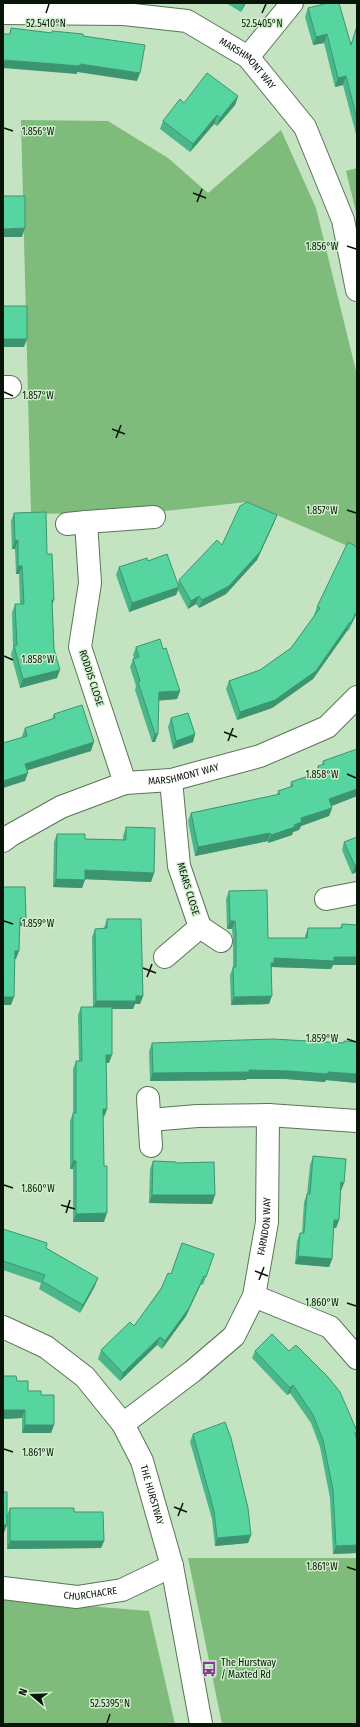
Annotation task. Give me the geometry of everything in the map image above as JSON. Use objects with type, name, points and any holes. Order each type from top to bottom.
[{"type":"street","points":[[248,57],[292,3]]},
{"type":"street","name":"MARSHMONT WAY","points":[[3,13],[124,14],[187,21],[248,57],[305,127],[343,220],[357,290]]},
{"type":"street","name":"RODDIS CLOSE","points":[[126,783],[80,647],[90,583],[76,523],[154,517]]},
{"type":"street","name":"MARSHMONT WAY","points":[[3,841],[60,807],[126,783],[171,780],[260,756],[327,727],[357,697]]},
{"type":"street","name":"MEARS CLOSE","points":[[164,957],[200,927],[179,866],[171,780]]},
{"type":"street","points":[[326,899],[357,893]]},
{"type":"street","points":[[200,927],[220,941]]},
{"type":"street","points":[[148,1098],[151,1146]]},
{"type":"street","points":[[150,1120],[197,1116],[268,1115],[357,1121]]},
{"type":"street","name":"FARNDON WAY","points":[[123,1424],[193,1371],[234,1336],[254,1296],[267,1222],[268,1115]]},
{"type":"street","points":[[254,1296],[330,1327],[357,1358]]},
{"type":"street","name":"THE HURSTWAY","points":[[3,1327],[46,1346],[85,1377],[123,1424],[142,1461],[172,1566],[201,1724]]},
{"type":"street","name":"CHURCHACRE","points":[[3,1588],[77,1597],[122,1590],[172,1566]]},
{"type":"green space","points":[[21,120],[108,121],[168,158],[208,193],[281,130],[316,208],[357,375],[357,550],[247,502],[156,512],[31,514]]},
{"type":"green space","points":[[357,168],[357,216],[346,171]]},
{"type":"green space","points":[[188,1558],[357,1558],[357,1724],[222,1724]]},
{"type":"green space","points":[[3,1599],[149,1611],[175,1724],[3,1724]]},
{"type":"building","points":[[328,3],[339,3],[351,45],[356,29],[357,32],[357,119],[346,76],[338,78],[327,34],[316,37],[308,8]]},
{"type":"building","points":[[11,28],[52,33],[52,31],[83,34],[83,36],[145,45],[140,73],[80,64],[80,66],[3,60],[3,34],[10,34]]},
{"type":"building","points":[[207,73],[238,96],[220,118],[217,115],[193,144],[163,121],[180,99],[184,103]]},
{"type":"building","points":[[3,196],[25,196],[25,228],[3,229]]},
{"type":"building","points":[[3,306],[27,306],[27,339],[3,339]]},
{"type":"building","points":[[247,502],[277,515],[260,552],[229,586],[202,600],[199,596],[191,601],[179,580],[217,540],[222,545],[240,506]]},
{"type":"building","points":[[46,512],[47,554],[52,554],[54,649],[60,670],[23,679],[14,646],[17,645],[15,604],[24,604],[22,566],[18,566],[18,540],[15,541],[14,513]]},
{"type":"building","points":[[348,542],[357,547],[357,611],[351,623],[350,622],[316,671],[275,700],[240,712],[229,681],[260,670],[291,648],[320,608],[317,607]]},
{"type":"building","points":[[167,554],[179,587],[132,603],[119,567],[147,558],[148,561]]},
{"type":"building","points":[[160,639],[163,649],[166,648],[180,691],[159,692],[158,734],[155,734],[138,682],[140,681],[133,659],[139,657],[136,647]]},
{"type":"building","points":[[82,705],[94,742],[25,764],[28,773],[3,781],[3,743],[27,736],[25,728],[55,718],[54,714]]},
{"type":"building","points":[[188,713],[195,734],[176,741],[171,718]]},
{"type":"building","points":[[357,749],[357,789],[329,799],[332,808],[301,818],[302,822],[294,825],[295,827],[271,835],[270,833],[198,847],[191,813],[280,794],[278,791],[293,786],[291,782],[320,772],[318,766],[324,764],[323,761]]},
{"type":"building","points":[[126,827],[155,828],[154,873],[85,870],[85,880],[56,879],[57,834],[85,834],[85,839],[126,840]]},
{"type":"building","points":[[357,837],[357,865],[355,866],[344,842]]},
{"type":"building","points":[[3,887],[25,887],[26,918],[20,918],[19,951],[15,951],[14,997],[3,997]]},
{"type":"building","points":[[267,890],[268,938],[307,938],[308,928],[342,928],[342,924],[357,925],[357,957],[334,957],[334,961],[274,958],[274,963],[271,963],[272,996],[234,997],[233,967],[236,967],[236,933],[235,921],[230,921],[229,891]]},
{"type":"building","points":[[107,919],[141,919],[143,996],[136,996],[136,1001],[96,1001],[95,929],[107,928]]},
{"type":"building","points":[[81,1007],[112,1007],[112,1055],[106,1055],[107,1109],[103,1109],[104,1166],[107,1166],[107,1213],[76,1214],[76,1161],[73,1161],[73,1113],[76,1113],[76,1061],[82,1061]]},
{"type":"building","points":[[273,1039],[344,1043],[344,1041],[357,1042],[357,1074],[249,1070],[249,1072],[153,1073],[152,1043]]},
{"type":"building","points":[[313,1156],[346,1159],[344,1183],[341,1182],[339,1220],[334,1220],[332,1259],[298,1256],[300,1233],[304,1233],[307,1194],[310,1194]]},
{"type":"building","points":[[153,1161],[176,1163],[214,1162],[215,1195],[152,1195]]},
{"type":"building","points":[[3,1229],[47,1243],[46,1248],[98,1278],[83,1305],[42,1281],[45,1275],[3,1261]]},
{"type":"building","points":[[182,1243],[214,1254],[206,1277],[204,1276],[189,1308],[165,1341],[160,1337],[123,1373],[101,1350],[130,1322],[134,1326],[161,1289],[168,1273],[171,1274]]},
{"type":"building","points":[[272,1334],[289,1351],[296,1345],[328,1377],[340,1392],[357,1431],[355,1433],[357,1440],[357,1545],[336,1546],[333,1490],[323,1440],[313,1415],[293,1385],[290,1388],[255,1351]]},
{"type":"building","points":[[3,1376],[16,1376],[17,1381],[28,1381],[28,1391],[41,1391],[41,1395],[54,1395],[54,1425],[25,1425],[25,1410],[3,1410]]},
{"type":"building","points":[[225,1422],[231,1438],[248,1508],[251,1535],[217,1538],[214,1511],[193,1434]]},
{"type":"building","points":[[3,1492],[7,1492],[7,1525],[3,1525]]},
{"type":"building","points":[[10,1508],[74,1508],[74,1512],[103,1512],[104,1541],[10,1541]]},
{"type":"place","name":"The Hurstway / Maxted Rd","points":[[209,1669]]}]
